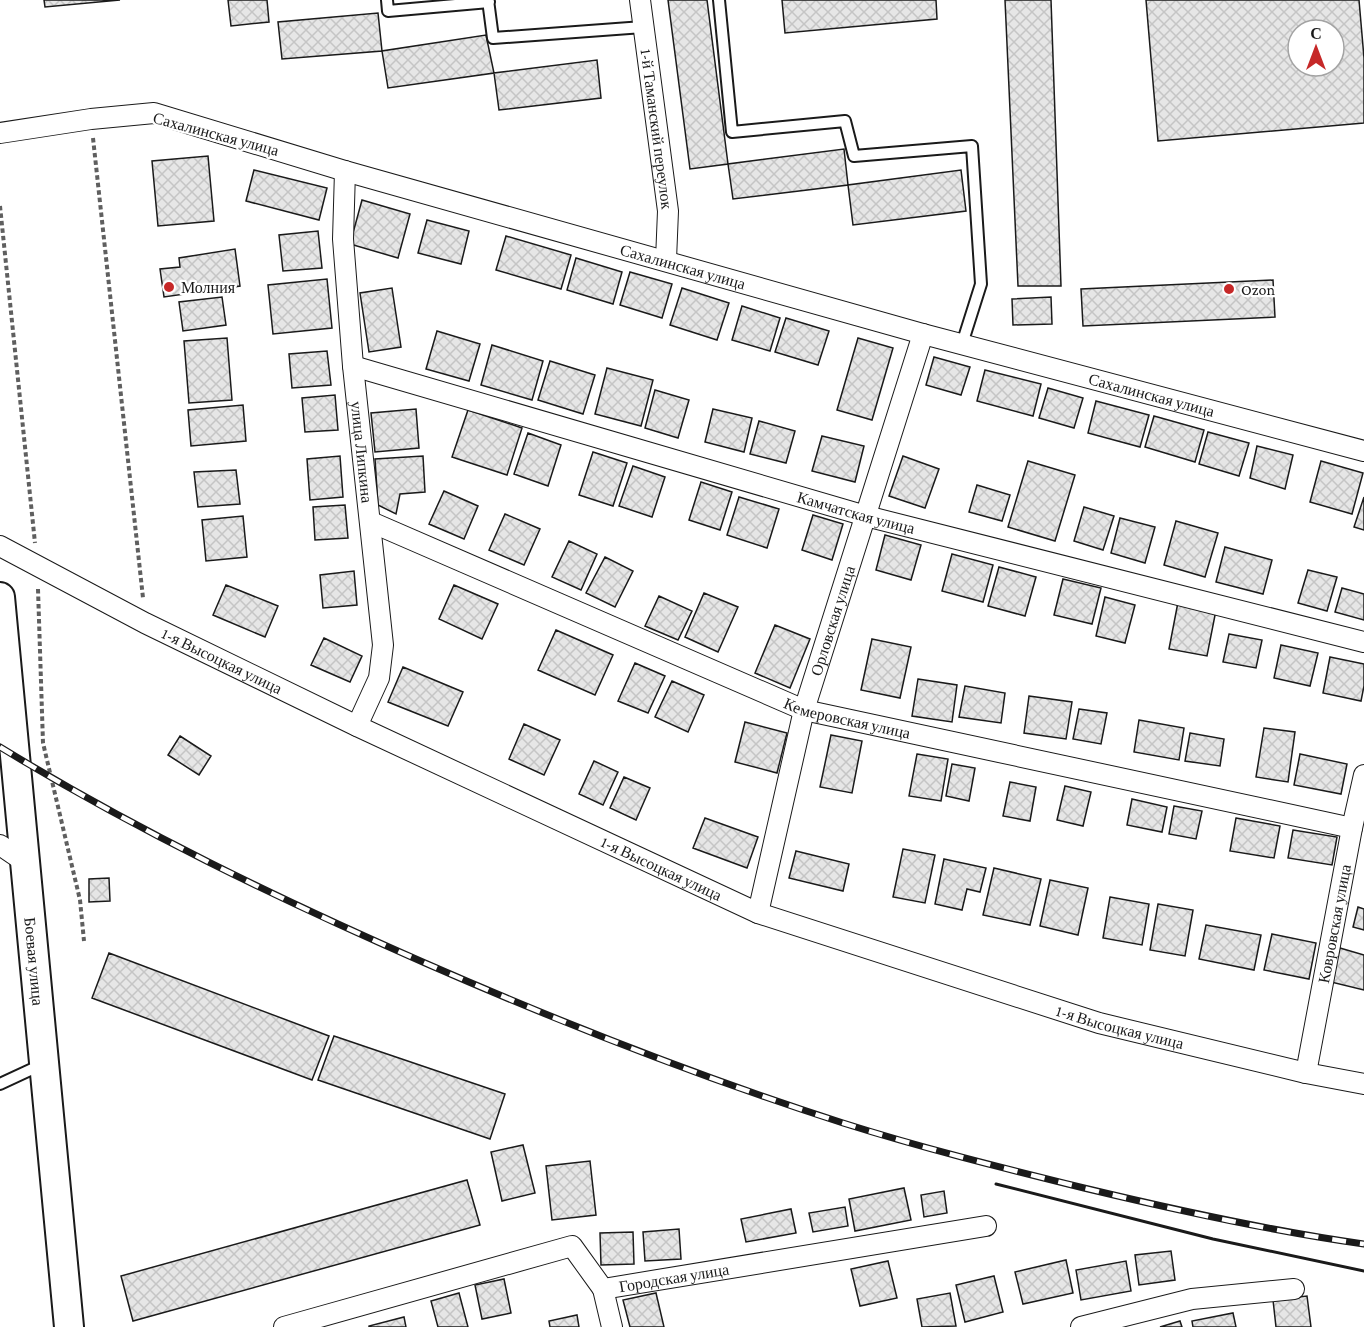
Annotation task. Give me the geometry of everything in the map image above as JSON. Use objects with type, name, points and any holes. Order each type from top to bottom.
[{"type":"main road","name":"Боевая улица","points":[[0,597],[69,1327]]},
{"type":"street","name":"1-й Таманский переулок","points":[[640,0],[668,211],[666,260]]},
{"type":"street","name":"Сахалинская улица","points":[[0,133],[91,119],[154,113],[345,171],[924,334],[1364,451]]},
{"type":"street","name":"улица Липкина","points":[[345,171],[343,239],[353,366],[383,645],[379,678],[357,726]]},
{"type":"street","name":"Орловская улица","points":[[758,913],[804,710],[924,334]]},
{"type":"street","name":"Камчатская улица","points":[[353,366],[866,516],[1364,642]]},
{"type":"street","name":"Кемеровская улица","points":[[371,522],[804,710],[1352,828]]},
{"type":"street","name":"1-я Высоцкая улица","points":[[0,546],[146,623],[357,726],[758,913],[1099,1023],[1306,1073],[1364,1084]]},
{"type":"street","name":"Ковровская улица","points":[[1306,1073],[1352,828],[1364,776]]},
{"type":"street","points":[[0,845],[25,862]]},
{"type":"street","name":"Городская улица","points":[[284,1327],[573,1246],[603,1289],[986,1226]]},
{"type":"street","points":[[603,1289],[612,1327]]},
{"type":"street","points":[[1082,1327],[1192,1299],[1293,1289]]},
{"type":"lane","points":[[387,0],[388,11],[488,1],[493,38],[643,27]]},
{"type":"lane","points":[[719,0],[732,132],[845,121],[854,156],[972,146],[981,284],[962,344]]},
{"type":"lane","points":[[0,1084],[44,1063]]},
{"type":"path","points":[[91,119],[146,623]]},
{"type":"building","points":[[44,0],[120,0],[45,7]]},
{"type":"building","points":[[228,0],[267,0],[269,22],[231,26]]},
{"type":"building","points":[[668,0],[707,0],[728,164],[690,169]]},
{"type":"building","points":[[782,0],[936,0],[937,19],[785,33]]},
{"type":"building","points":[[1005,0],[1051,0],[1061,286],[1018,286]]},
{"type":"building","points":[[1146,0],[1359,0],[1364,58],[1364,123],[1158,141]]},
{"type":"building","points":[[378,13],[382,51],[282,59],[278,22]]},
{"type":"building","points":[[486,35],[494,73],[388,88],[382,51]]},
{"type":"building","points":[[597,60],[601,98],[499,110],[494,73]]},
{"type":"building","points":[[844,149],[848,185],[733,199],[728,164]]},
{"type":"building","points":[[208,156],[214,221],[158,226],[152,161]]},
{"type":"building","points":[[254,170],[327,188],[319,220],[246,201]]},
{"type":"building","points":[[961,170],[966,211],[853,225],[848,185]]},
{"type":"building","points":[[362,200],[410,214],[398,258],[350,244]]},
{"type":"building","points":[[427,220],[469,231],[461,264],[418,253]]},
{"type":"building","points":[[318,231],[322,268],[283,271],[279,235]]},
{"type":"building","points":[[506,236],[571,255],[561,289],[496,270]]},
{"type":"building","points":[[235,249],[240,286],[164,297],[160,269],[180,267],[179,258]]},
{"type":"building","points":[[576,258],[622,272],[613,304],[567,290]]},
{"type":"building","points":[[630,272],[672,284],[662,318],[620,305]]},
{"type":"building","points":[[327,279],[332,328],[273,334],[268,285]]},
{"type":"building","points":[[1273,280],[1275,317],[1083,326],[1081,289]]},
{"type":"building","points":[[392,288],[401,347],[369,352],[360,293]]},
{"type":"building","points":[[682,288],[729,303],[717,340],[670,325]]},
{"type":"building","points":[[222,297],[226,325],[183,331],[179,302]]},
{"type":"building","points":[[1051,297],[1052,324],[1013,325],[1012,299]]},
{"type":"building","points":[[742,306],[780,318],[770,351],[732,340]]},
{"type":"building","points":[[786,318],[829,331],[818,365],[775,352]]},
{"type":"building","points":[[437,331],[480,344],[469,381],[426,369]]},
{"type":"building","points":[[227,338],[232,400],[189,403],[184,341]]},
{"type":"building","points":[[858,338],[893,348],[872,420],[837,410]]},
{"type":"building","points":[[492,345],[543,361],[532,400],[481,385]]},
{"type":"building","points":[[327,351],[331,385],[292,388],[289,354]]},
{"type":"building","points":[[934,357],[970,367],[961,395],[926,385]]},
{"type":"building","points":[[550,361],[595,375],[583,414],[538,400]]},
{"type":"building","points":[[607,368],[653,380],[641,426],[595,414]]},
{"type":"building","points":[[985,370],[1041,384],[1033,416],[977,401]]},
{"type":"building","points":[[1048,388],[1083,398],[1074,428],[1039,418]]},
{"type":"building","points":[[655,390],[689,400],[678,438],[645,428]]},
{"type":"building","points":[[335,395],[338,430],[305,432],[302,398]]},
{"type":"building","points":[[1096,401],[1149,415],[1140,447],[1088,433]]},
{"type":"building","points":[[243,405],[246,441],[191,446],[188,410]]},
{"type":"building","points":[[416,409],[419,448],[375,452],[371,413]]},
{"type":"building","points":[[713,409],[752,418],[744,452],[705,442]]},
{"type":"building","points":[[468,410],[522,428],[507,475],[452,457]]},
{"type":"building","points":[[1154,416],[1204,430],[1195,462],[1145,447]]},
{"type":"building","points":[[759,421],[795,431],[786,463],[750,454]]},
{"type":"building","points":[[1208,432],[1249,443],[1239,476],[1199,464]]},
{"type":"building","points":[[528,433],[561,445],[548,486],[514,474]]},
{"type":"building","points":[[822,436],[864,446],[855,482],[812,471]]},
{"type":"building","points":[[1257,446],[1293,455],[1285,489],[1250,478]]},
{"type":"building","points":[[593,452],[627,463],[613,506],[579,495]]},
{"type":"building","points":[[340,456],[343,497],[310,500],[307,459]]},
{"type":"building","points":[[423,456],[425,492],[400,494],[396,514],[378,505],[375,459]]},
{"type":"building","points":[[903,456],[939,469],[925,508],[889,496]]},
{"type":"building","points":[[1028,461],[1075,475],[1055,541],[1008,527]]},
{"type":"building","points":[[1321,461],[1363,473],[1352,514],[1310,502]]},
{"type":"building","points":[[633,466],[665,477],[652,517],[619,506]]},
{"type":"building","points":[[236,470],[240,504],[198,507],[194,472]]},
{"type":"building","points":[[701,482],[732,492],[720,530],[689,520]]},
{"type":"building","points":[[977,485],[1010,495],[1002,521],[969,512]]},
{"type":"building","points":[[444,491],[478,506],[464,539],[429,524]]},
{"type":"building","points":[[739,497],[779,509],[767,548],[727,535]]},
{"type":"building","points":[[1364,497],[1364,530],[1354,527]]},
{"type":"building","points":[[345,505],[348,538],[315,540],[313,507]]},
{"type":"building","points":[[1084,507],[1114,516],[1103,550],[1074,541]]},
{"type":"building","points":[[505,514],[540,529],[524,565],[489,550]]},
{"type":"building","points":[[813,515],[843,524],[832,560],[802,550]]},
{"type":"building","points":[[243,516],[247,557],[206,561],[202,520]]},
{"type":"building","points":[[1120,518],[1155,527],[1145,563],[1111,553]]},
{"type":"building","points":[[1176,521],[1218,533],[1205,577],[1164,565]]},
{"type":"building","points":[[885,535],[921,545],[911,580],[876,570]]},
{"type":"building","points":[[569,541],[597,554],[581,590],[552,577]]},
{"type":"building","points":[[1225,547],[1272,560],[1263,594],[1216,582]]},
{"type":"building","points":[[952,554],[993,565],[983,602],[942,591]]},
{"type":"building","points":[[605,557],[633,571],[615,607],[586,593]]},
{"type":"building","points":[[999,567],[1036,577],[1025,616],[988,606]]},
{"type":"building","points":[[1308,570],[1337,577],[1327,611],[1298,603]]},
{"type":"building","points":[[354,571],[357,605],[323,608],[320,575]]},
{"type":"building","points":[[1063,579],[1101,588],[1092,624],[1054,615]]},
{"type":"building","points":[[226,585],[278,606],[265,637],[213,615]]},
{"type":"building","points":[[454,585],[498,604],[482,639],[439,619]]},
{"type":"building","points":[[1342,588],[1364,594],[1364,620],[1335,612]]},
{"type":"building","points":[[704,593],[738,607],[718,652],[685,637]]},
{"type":"building","points":[[659,596],[692,611],[678,640],[645,626]]},
{"type":"building","points":[[1105,597],[1135,605],[1125,643],[1096,636]]},
{"type":"building","points":[[1179,597],[1217,605],[1207,656],[1169,649]]},
{"type":"building","points":[[775,625],[810,639],[790,688],[755,673]]},
{"type":"building","points":[[556,630],[613,655],[595,695],[538,670]]},
{"type":"building","points":[[1229,634],[1262,640],[1256,668],[1223,662]]},
{"type":"building","points":[[324,638],[362,656],[350,682],[311,665]]},
{"type":"building","points":[[872,639],[911,647],[900,698],[861,690]]},
{"type":"building","points":[[1281,645],[1318,653],[1310,686],[1274,678]]},
{"type":"building","points":[[1330,657],[1364,664],[1361,701],[1323,693]]},
{"type":"building","points":[[635,663],[665,676],[648,713],[618,701]]},
{"type":"building","points":[[403,667],[463,692],[448,726],[388,702]]},
{"type":"building","points":[[918,679],[957,685],[952,722],[912,716]]},
{"type":"building","points":[[672,681],[704,695],[688,732],[655,717]]},
{"type":"building","points":[[965,686],[1005,693],[1001,723],[959,717]]},
{"type":"building","points":[[1029,696],[1072,702],[1066,739],[1024,733]]},
{"type":"building","points":[[1079,709],[1107,713],[1101,744],[1073,739]]},
{"type":"building","points":[[1139,720],[1184,728],[1179,760],[1134,752]]},
{"type":"building","points":[[745,722],[787,733],[777,773],[735,762]]},
{"type":"building","points":[[524,724],[560,740],[544,775],[509,759]]},
{"type":"building","points":[[1264,728],[1295,732],[1288,782],[1256,777]]},
{"type":"building","points":[[1190,733],[1224,739],[1220,766],[1185,761]]},
{"type":"building","points":[[831,735],[862,741],[852,793],[820,787]]},
{"type":"building","points":[[180,736],[211,756],[199,775],[168,755]]},
{"type":"building","points":[[917,754],[948,759],[941,801],[909,796]]},
{"type":"building","points":[[1300,754],[1347,764],[1341,794],[1294,785]]},
{"type":"building","points":[[594,761],[618,772],[603,805],[579,794]]},
{"type":"building","points":[[952,764],[975,768],[969,801],[946,796]]},
{"type":"building","points":[[624,777],[650,788],[636,820],[610,808]]},
{"type":"building","points":[[1010,782],[1036,787],[1030,821],[1003,816]]},
{"type":"building","points":[[1065,786],[1091,792],[1083,826],[1057,820]]},
{"type":"building","points":[[1132,799],[1167,807],[1162,832],[1127,825]]},
{"type":"building","points":[[1174,806],[1202,811],[1196,839],[1169,834]]},
{"type":"building","points":[[705,818],[758,837],[747,868],[693,848]]},
{"type":"building","points":[[1236,818],[1280,826],[1274,858],[1230,851]]},
{"type":"building","points":[[1293,830],[1337,837],[1332,865],[1288,858]]},
{"type":"building","points":[[903,849],[935,855],[925,903],[893,897]]},
{"type":"building","points":[[796,851],[849,864],[843,891],[789,878]]},
{"type":"building","points":[[944,859],[986,868],[980,892],[967,889],[962,910],[935,904]]},
{"type":"building","points":[[994,868],[1041,879],[1030,925],[983,915]]},
{"type":"building","points":[[109,878],[110,901],[89,902],[89,879]]},
{"type":"building","points":[[1050,880],[1088,888],[1078,935],[1040,926]]},
{"type":"building","points":[[1110,897],[1149,904],[1142,945],[1103,938]]},
{"type":"building","points":[[1158,904],[1193,910],[1185,956],[1150,950]]},
{"type":"building","points":[[1358,907],[1364,909],[1364,930],[1353,927]]},
{"type":"building","points":[[1206,925],[1261,935],[1254,970],[1199,959]]},
{"type":"building","points":[[1272,934],[1316,943],[1309,979],[1264,970]]},
{"type":"building","points":[[1340,948],[1364,955],[1364,990],[1331,982]]},
{"type":"building","points":[[109,953],[329,1036],[312,1080],[92,998]]},
{"type":"building","points":[[334,1036],[505,1094],[490,1139],[318,1080]]},
{"type":"building","points":[[523,1145],[535,1193],[502,1201],[491,1152]]},
{"type":"building","points":[[590,1161],[596,1215],[552,1220],[546,1166]]},
{"type":"building","points":[[467,1180],[480,1225],[133,1321],[121,1276]]},
{"type":"building","points":[[904,1188],[911,1220],[855,1231],[849,1199]]},
{"type":"building","points":[[944,1191],[947,1213],[924,1217],[921,1195]]},
{"type":"building","points":[[845,1207],[848,1226],[813,1232],[809,1213]]},
{"type":"building","points":[[791,1209],[796,1233],[746,1242],[741,1219]]},
{"type":"building","points":[[679,1229],[681,1259],[645,1261],[643,1232]]},
{"type":"building","points":[[633,1232],[634,1264],[601,1265],[600,1233]]},
{"type":"building","points":[[1171,1251],[1175,1280],[1139,1285],[1135,1255]]},
{"type":"building","points":[[1066,1260],[1073,1293],[1023,1304],[1015,1272]]},
{"type":"building","points":[[888,1261],[897,1298],[860,1306],[851,1269]]},
{"type":"building","points":[[1126,1261],[1131,1291],[1081,1300],[1076,1270]]},
{"type":"building","points":[[994,1276],[1003,1312],[965,1322],[956,1285]]},
{"type":"building","points":[[504,1279],[511,1313],[482,1319],[475,1285]]},
{"type":"building","points":[[459,1293],[468,1327],[438,1327],[431,1301]]},
{"type":"building","points":[[656,1293],[664,1327],[630,1327],[623,1300]]},
{"type":"building","points":[[950,1293],[956,1326],[922,1327],[917,1299]]},
{"type":"building","points":[[1307,1296],[1311,1327],[1276,1327],[1273,1300]]},
{"type":"building","points":[[1233,1313],[1236,1327],[1193,1327],[1192,1321]]},
{"type":"building","points":[[577,1315],[579,1327],[550,1327],[549,1321]]},
{"type":"building","points":[[404,1317],[406,1327],[369,1327],[369,1326]]},
{"type":"building","points":[[1180,1321],[1182,1327],[1160,1327]]},
{"type":"railway","points":[[0,747],[103,807],[316,914],[528,1007],[684,1068],[843,1123],[993,1165],[1188,1212],[1364,1244]]},
{"type":"wall","points":[[996,1184],[1213,1239],[1364,1271]]},
{"type":"place","name":"Молния","points":[[169,287]]},
{"type":"place","name":"Ozon","points":[[1229,289]]}]
